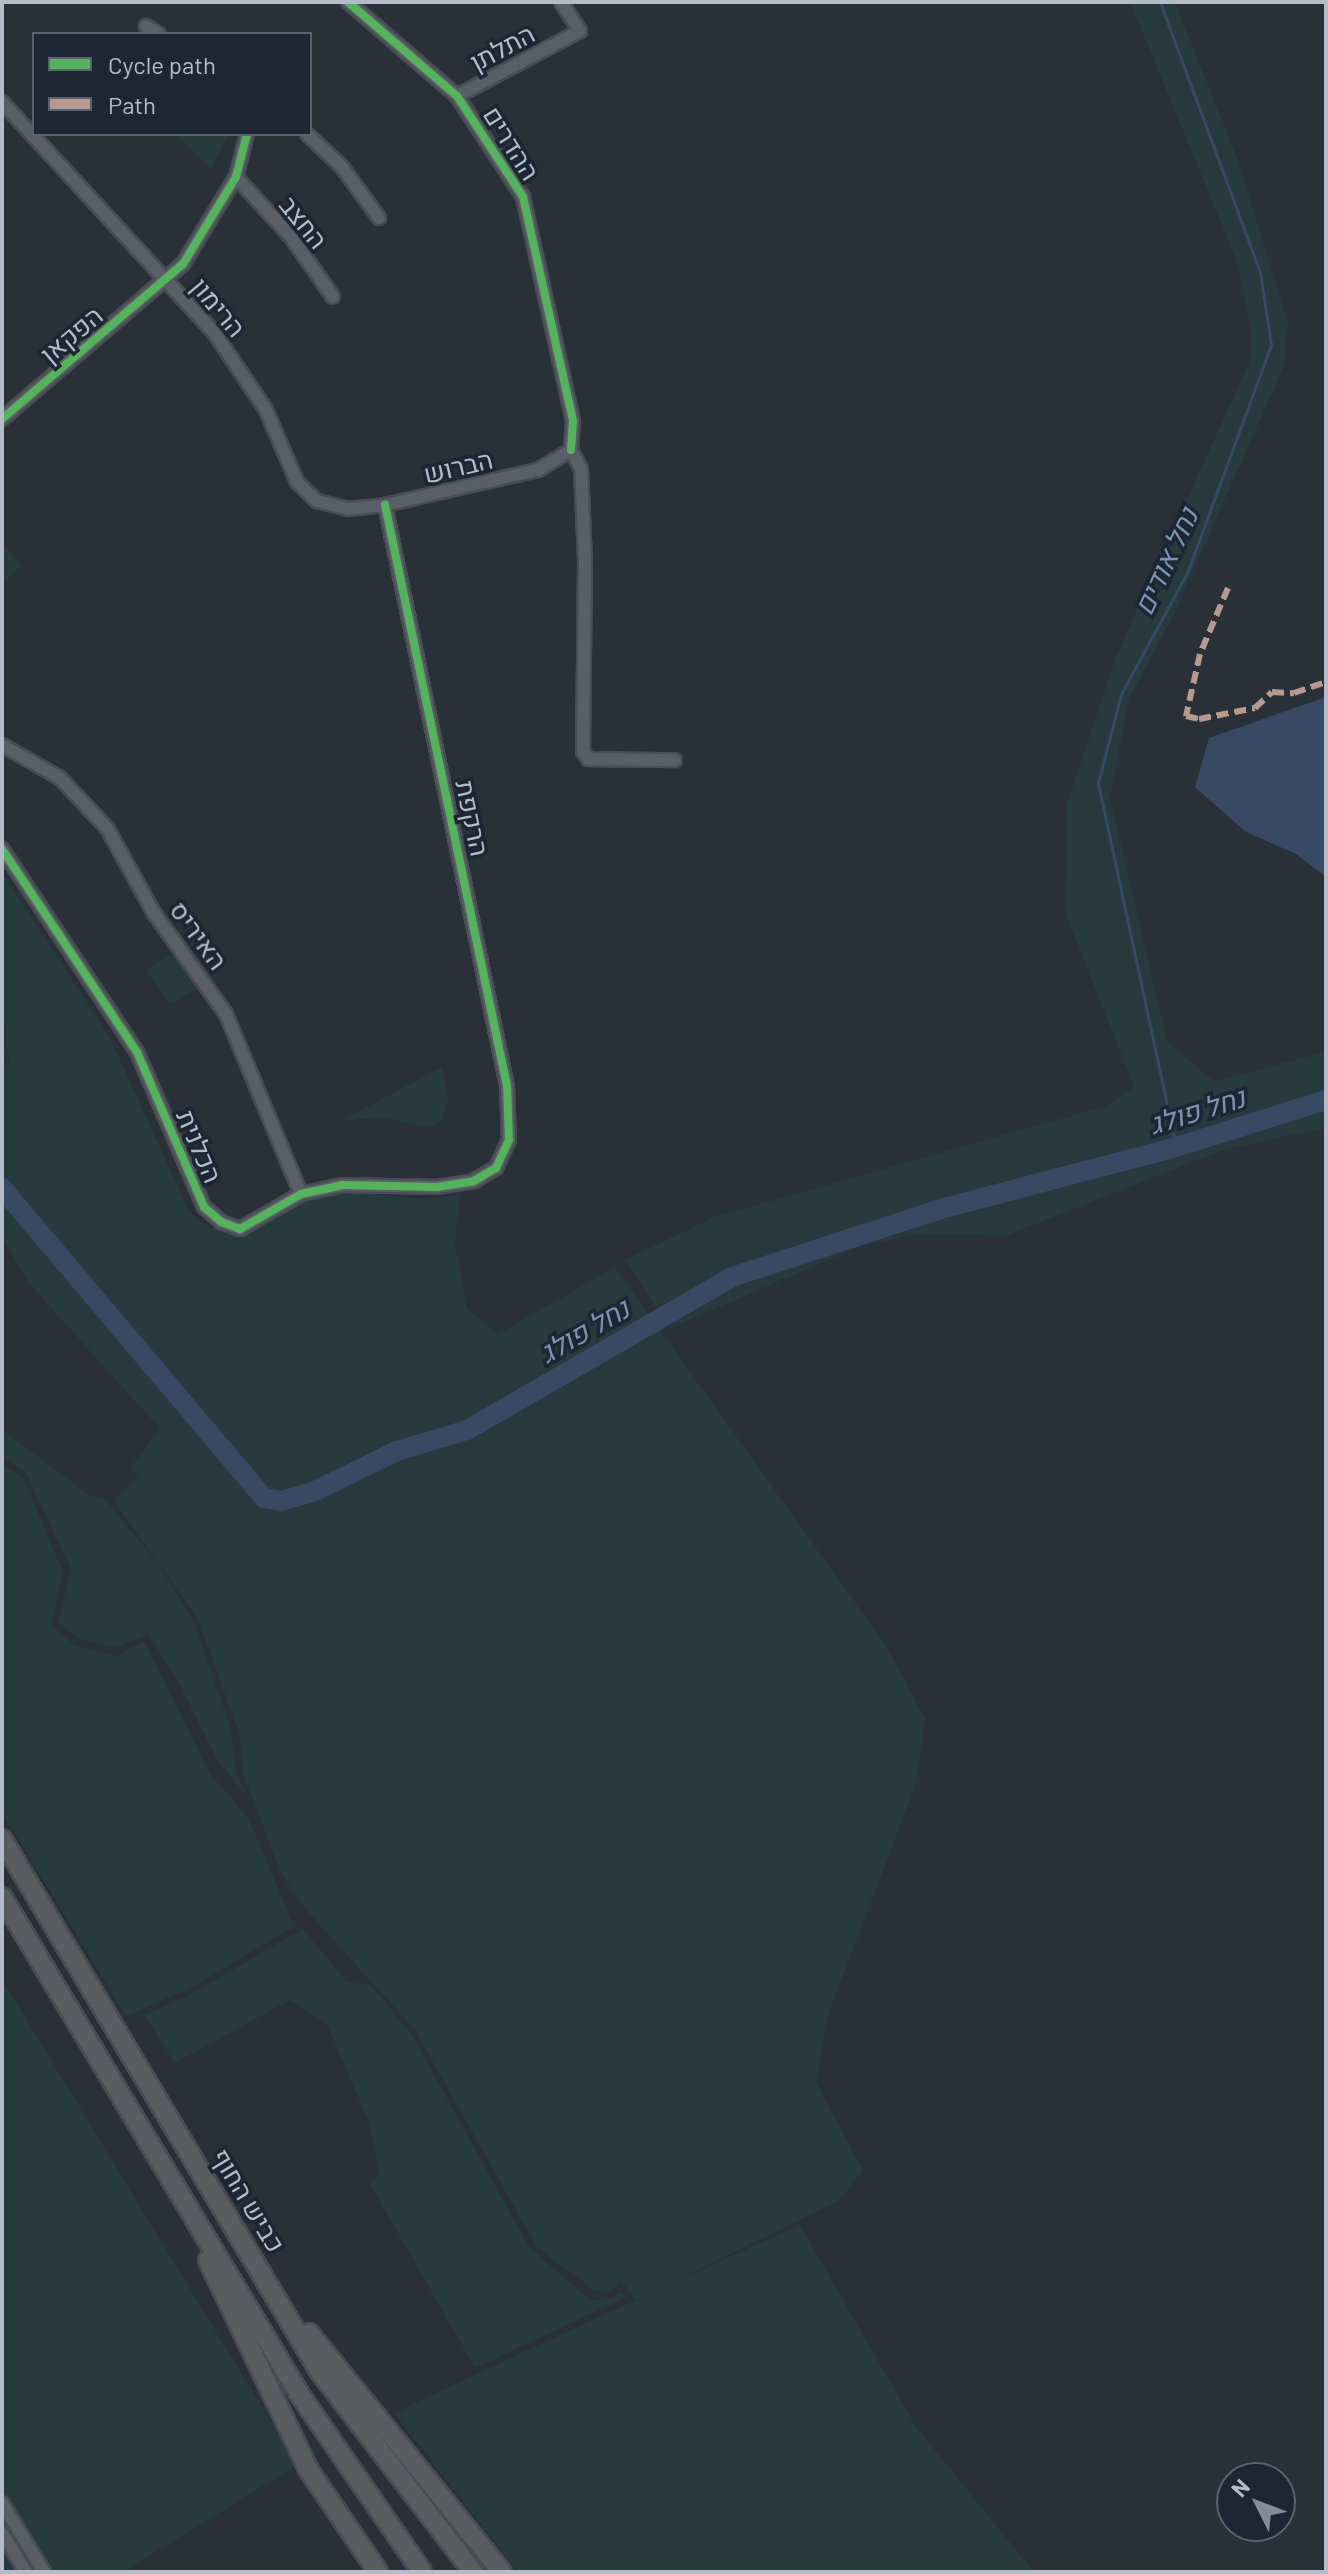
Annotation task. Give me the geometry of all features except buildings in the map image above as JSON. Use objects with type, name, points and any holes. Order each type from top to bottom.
[{"type":"highway","name":"כביש החוף","points":[[2,1839],[320,2372],[473,2572]]},
{"type":"highway","points":[[2,1897],[188,2214],[300,2395],[422,2572]]},
{"type":"highway","points":[[188,2214],[297,2450],[375,2572]]},
{"type":"highway","points":[[242,2240],[349,2388],[502,2572]]},
{"type":"street","name":"ההדרים","points":[[348,2],[457,96],[514,180],[530,215],[573,421],[571,450],[581,469],[585,562],[583,751],[588,759],[675,760]]},
{"type":"street","name":"התלתן","points":[[457,96],[580,31],[561,2]]},
{"type":"street","points":[[146,26],[156,32]]},
{"type":"street","name":"הרימון","points":[[2,102],[32,134]]},
{"type":"street","name":"הרימון","points":[[34,136],[167,280],[253,387],[302,490],[325,505],[348,509]]},
{"type":"street","name":"הפקאן","points":[[2,419],[183,264],[236,177],[246,136]]},
{"type":"street","points":[[309,136],[350,176],[379,218]]},
{"type":"street","name":"החצב","points":[[236,177],[291,237],[333,297]]},
{"type":"street","name":"הברוש","points":[[348,509],[385,505],[538,470],[571,450]]},
{"type":"street","name":"הרקפת","points":[[385,505],[489,988],[509,1101],[509,1140]]},
{"type":"street","name":"האיריס","points":[[2,746],[60,778],[107,828],[154,913],[226,1014],[301,1194]]},
{"type":"street","name":"הכלנית","points":[[2,849],[137,1052],[204,1207],[221,1222],[240,1229],[301,1194],[343,1185],[437,1187],[474,1181],[501,1163],[509,1140]]},
{"type":"street","points":[[2,2503],[44,2572]]},
{"type":"street","points":[[2,2533],[26,2572]]},
{"type":"green space","points":[[1130,2],[1175,2],[1238,160],[1288,323],[1284,366],[1172,618],[1129,699],[1110,797],[1167,1042],[1214,1081],[1326,1052],[1326,1128],[1225,1149],[1008,1235],[917,1234],[861,1246],[670,1328],[625,1260],[714,1217],[1106,1106],[1134,1087],[1065,912],[1067,804],[1116,657],[1251,358],[1251,329],[1237,261]]},
{"type":"green space","points":[[177,136],[228,136],[211,169]]},
{"type":"green space","points":[[2,543],[22,566],[2,583]]},
{"type":"green space","points":[[2,872],[109,1036],[189,1211],[210,1228],[232,1232],[299,1200],[337,1190],[422,1199],[460,1195],[455,1243],[467,1309],[498,1334],[615,1267],[887,1647],[925,1719],[916,1784],[828,2015],[816,2082],[863,2171],[838,2201],[670,2284],[800,2225],[916,2427],[1034,2572],[518,2572],[394,2413],[636,2300],[621,2280],[609,2292],[595,2291],[537,2247],[415,2030],[301,1904],[282,1875],[243,1774],[239,1733],[198,1619],[114,1501],[138,1477],[130,1468],[160,1429],[29,1283],[2,1237],[2,1065],[9,1062],[2,1002]]},
{"type":"green space","points":[[177,950],[204,985],[170,1004],[146,970]]},
{"type":"green space","points":[[442,1067],[449,1100],[442,1119],[431,1127],[375,1117],[339,1122]]},
{"type":"green space","points":[[2,1430],[90,1496],[103,1497],[159,1565],[194,1622],[231,1729],[236,1772],[247,1797],[216,1758],[178,1681],[148,1634],[115,1648],[78,1638],[58,1622],[71,1569],[26,1473],[2,1456]]},
{"type":"green space","points":[[2,1464],[23,1478],[63,1572],[51,1626],[76,1646],[116,1656],[144,1641],[209,1772],[249,1819],[294,1926],[193,1987],[126,2016],[2,1813]]},
{"type":"green space","points":[[303,1929],[347,1982],[371,1985],[412,2035],[529,2247],[590,2300],[612,2299],[620,2292],[626,2297],[475,2368],[370,2184],[380,2173],[368,2120],[327,2024],[290,2000],[175,2063],[144,2015],[190,1995]]},
{"type":"green space","points":[[2,1979],[297,2465],[123,2572],[2,2572]]},
{"type":"water","points":[[1326,697],[1326,877],[1296,854],[1246,832],[1195,787],[1209,738]]},
{"type":"waterway","name":"נחל אודים","points":[[1160,2],[1260,272],[1271,345],[1188,571],[1121,694],[1098,783],[1176,1147]]},
{"type":"waterway","name":"נחל פולג","points":[[2,1188],[264,1498],[281,1501],[315,1491],[397,1451],[467,1430],[732,1277],[948,1207],[1176,1147],[1326,1100]]},
{"type":"marked path","points":[[1228,588],[1200,654],[1186,716],[1199,719],[1255,708],[1272,692],[1294,693],[1326,682]]},
{"type":"cycle path","points":[[348,2],[457,96],[523,197],[573,421],[571,450]]},
{"type":"cycle path","points":[[2,419],[183,264],[236,177],[246,136]]},
{"type":"cycle path","points":[[2,849],[137,1052],[204,1207],[221,1222],[240,1229],[301,1194],[343,1185],[437,1187],[474,1181],[496,1168],[509,1140],[507,1086],[385,505]]}]
